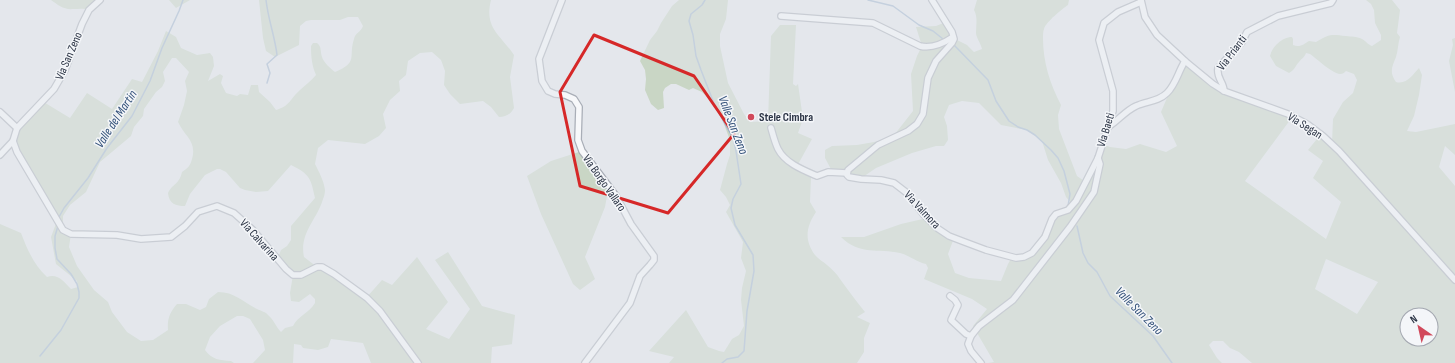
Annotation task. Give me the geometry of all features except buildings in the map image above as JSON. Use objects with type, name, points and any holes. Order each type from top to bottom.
[{"type":"street","name":"Via San Zeno","points":[[17,128],[54,88],[65,70],[82,24],[90,10],[100,0]]},
{"type":"street","name":"Via Borgo Vallaro","points":[[562,0],[539,59],[542,81],[548,91],[574,98],[579,107],[578,140],[582,151],[616,196],[631,224],[654,256],[654,260],[640,276],[630,303],[585,363]]},
{"type":"street","points":[[847,173],[848,170],[878,144],[908,131],[917,124],[923,114],[928,78],[936,61],[954,39],[952,32],[932,0]]},
{"type":"street","name":"Via Prianti","points":[[1224,91],[1224,85],[1218,78],[1218,68],[1242,42],[1248,32],[1278,16],[1324,5],[1333,0]]},
{"type":"street","name":"Via Segan","points":[[1141,1],[1145,17],[1157,35],[1213,84],[1224,91],[1288,114],[1307,124],[1323,136],[1455,280]]},
{"type":"street","name":"Via Baeti","points":[[971,336],[979,326],[1013,300],[1056,245],[1094,192],[1100,164],[1098,158],[1113,111],[1113,91],[1099,40],[1104,23],[1118,12],[1141,1]]},
{"type":"street","points":[[781,16],[872,23],[915,44],[927,48],[953,37]]},
{"type":"street","points":[[1108,127],[1128,110],[1144,102],[1159,100],[1166,95],[1172,87],[1179,70],[1185,61]]},
{"type":"street","points":[[0,112],[17,128],[13,141],[0,155]]},
{"type":"street","name":"Via Valmora","points":[[771,128],[782,156],[800,168],[817,176],[828,172],[847,173],[850,177],[894,183],[906,193],[937,228],[949,236],[986,250],[1016,258],[1024,257],[1032,253],[1045,237],[1052,219],[1056,214],[1068,210],[1076,201],[1098,158]]},
{"type":"street","name":"Via Calvarina","points":[[13,141],[63,230],[71,234],[117,235],[141,239],[171,237],[185,226],[198,212],[217,206],[234,213],[253,230],[281,264],[293,275],[300,275],[317,267],[322,267],[366,298],[380,311],[418,363]]},
{"type":"street","points":[[950,296],[958,305],[951,320],[966,334],[971,336],[968,344],[971,352],[981,363]]},
{"type":"highlighted area","points":[[594,35],[694,76],[734,134],[668,213],[580,186],[560,92]]},
{"type":"green space","points":[[51,0],[100,0],[89,10],[67,9]]},
{"type":"green space","points":[[169,0],[190,0],[176,8]]},
{"type":"green space","points":[[259,0],[491,0],[489,10],[492,24],[499,36],[514,55],[510,77],[513,110],[506,116],[499,117],[491,107],[483,101],[460,104],[450,94],[444,85],[445,71],[441,60],[432,52],[420,53],[408,61],[406,75],[399,81],[400,91],[390,100],[383,114],[386,128],[379,136],[365,144],[328,140],[318,148],[315,164],[322,180],[325,192],[320,207],[306,234],[303,248],[304,257],[317,267],[322,267],[366,298],[382,280],[392,285],[417,257],[448,302],[426,329],[449,339],[470,309],[435,260],[448,252],[482,306],[515,315],[513,344],[492,347],[491,363],[371,363],[363,343],[331,339],[328,347],[318,350],[303,348],[301,345],[294,344],[293,363],[253,363],[265,350],[263,340],[250,319],[243,316],[237,316],[220,326],[210,337],[205,350],[213,358],[231,361],[234,363],[0,363],[0,224],[21,233],[31,256],[47,277],[58,277],[71,289],[78,287],[77,281],[56,264],[51,237],[57,221],[13,141],[17,128],[42,101],[70,118],[87,93],[112,109],[132,79],[142,82],[158,51],[166,31],[176,37],[181,48],[197,55],[210,53],[213,57],[214,66],[208,81],[220,74],[223,76],[221,83],[226,93],[237,96],[240,94],[248,95],[251,85],[258,85],[259,92],[276,110],[287,104],[316,75],[312,58],[311,46],[313,43],[317,43],[319,45],[324,61],[335,72],[350,62],[352,45],[355,37],[363,26],[358,17],[348,17],[340,20],[306,21],[300,26],[299,45],[275,57],[266,51],[263,38]],"holes":[[[172,58],[176,58],[189,72],[185,81],[187,91],[184,105],[178,122],[192,143],[193,153],[190,165],[182,172],[178,182],[168,193],[171,202],[179,206],[185,206],[190,194],[205,175],[217,169],[226,172],[240,188],[256,192],[268,191],[291,165],[306,174],[311,182],[315,198],[291,226],[291,240],[287,246],[281,250],[277,260],[293,275],[290,293],[291,301],[299,302],[310,294],[315,299],[315,303],[293,326],[285,328],[281,332],[266,313],[239,298],[224,292],[218,292],[209,299],[206,307],[200,310],[186,304],[177,304],[172,310],[168,322],[168,330],[153,340],[141,341],[127,332],[112,312],[108,302],[94,290],[77,266],[69,247],[71,234],[63,230],[63,216],[70,205],[86,192],[100,162],[131,136],[134,127],[143,116],[144,109],[156,92],[162,87],[165,81],[163,72]]]},
{"type":"green space","points":[[679,0],[728,0],[726,19],[720,34],[720,46],[728,83],[744,114],[750,122],[768,121],[771,36],[780,25],[796,25],[793,84],[796,86],[798,84],[803,119],[798,133],[812,139],[796,168],[811,177],[810,202],[816,212],[808,228],[808,239],[811,249],[815,255],[836,273],[865,312],[857,317],[870,323],[864,338],[864,352],[857,363],[669,363],[674,357],[649,351],[686,310],[708,347],[719,351],[724,352],[732,339],[739,335],[744,326],[741,300],[746,271],[741,258],[743,242],[726,212],[730,205],[720,190],[730,155],[730,140],[718,108],[702,92],[693,88],[689,90],[676,84],[671,84],[665,88],[663,92],[664,108],[658,110],[651,104],[645,90],[645,70],[640,61],[650,40],[672,6]]},
{"type":"green space","points":[[977,0],[1069,0],[1068,5],[1054,16],[1045,26],[1043,32],[1043,47],[1048,73],[1061,105],[1058,115],[1059,129],[1077,176],[1087,183],[1102,144],[1110,147],[1126,149],[1140,144],[1166,152],[1177,146],[1161,112],[1183,60],[1226,92],[1293,116],[1245,181],[1326,239],[1341,202],[1313,178],[1323,161],[1308,150],[1321,134],[1332,143],[1333,119],[1343,102],[1353,93],[1357,80],[1354,74],[1346,71],[1341,74],[1333,72],[1310,54],[1306,53],[1294,69],[1289,73],[1276,66],[1270,56],[1278,43],[1288,37],[1292,37],[1293,45],[1295,46],[1302,45],[1309,41],[1316,42],[1327,36],[1341,35],[1358,37],[1372,46],[1381,40],[1381,35],[1375,23],[1374,10],[1371,4],[1366,0],[1392,0],[1400,10],[1397,33],[1400,37],[1397,55],[1392,67],[1392,75],[1396,82],[1400,83],[1407,80],[1419,68],[1422,75],[1414,116],[1407,131],[1416,132],[1455,124],[1455,155],[1445,146],[1439,167],[1455,186],[1455,363],[1252,363],[1239,352],[1230,348],[1223,341],[1213,341],[1209,345],[1222,363],[988,363],[994,362],[973,326],[987,309],[972,299],[924,279],[928,268],[926,264],[900,253],[855,247],[841,237],[864,237],[901,224],[927,218],[954,238],[948,254],[955,273],[969,278],[1001,281],[1013,255],[1024,256],[1035,246],[1047,225],[1056,214],[1072,204],[1066,197],[1061,183],[1048,160],[1042,141],[1027,130],[1001,125],[979,103],[962,101],[949,105],[944,117],[947,126],[948,140],[944,146],[936,146],[912,153],[876,168],[863,177],[832,171],[825,158],[825,150],[832,146],[857,145],[891,139],[913,111],[911,74],[922,46],[916,27],[936,26],[946,22],[955,39],[967,45],[974,52],[982,49],[976,35],[974,10]],"holes":[[[1326,259],[1378,282],[1357,314],[1315,289]]]},
{"type":"green space","points":[[1455,38],[1455,92],[1449,61],[1453,45],[1452,39]]},
{"type":"green space","points":[[582,151],[609,185],[605,207],[585,257],[595,279],[580,290],[573,284],[541,214],[527,176],[551,161]]},
{"type":"waterway","name":"Valle del Martin","points":[[59,217],[64,208],[88,178],[107,148],[132,116],[150,81],[162,48],[183,0]]},
{"type":"waterway","points":[[266,0],[277,55],[267,64],[270,73],[267,83]]},
{"type":"waterway","name":"Valle San Zeno","points":[[705,0],[702,5],[691,14],[689,21],[696,56],[701,70],[715,106],[733,138],[741,184],[733,199],[731,208],[735,225],[753,255],[754,271],[747,311],[744,351],[738,357],[727,359],[722,363]]},
{"type":"waterway","name":"Valle San Zeno","points":[[868,0],[893,6],[919,25],[933,31],[943,39]]},
{"type":"waterway","name":"Valle San Zeno","points":[[954,45],[988,80],[996,101],[1009,121],[1035,135],[1058,158],[1064,171],[1070,194],[1068,206]]},
{"type":"waterway","name":"Valle del Martin","points":[[40,356],[61,330],[79,298],[77,284],[71,274],[57,259],[55,236],[58,226]]},
{"type":"waterway","name":"Valle San Zeno","points":[[1077,226],[1083,253],[1088,263],[1097,272],[1110,296],[1153,336],[1172,363]]},
{"type":"place","name":"Stele Cimbra","points":[[751,117]]}]
